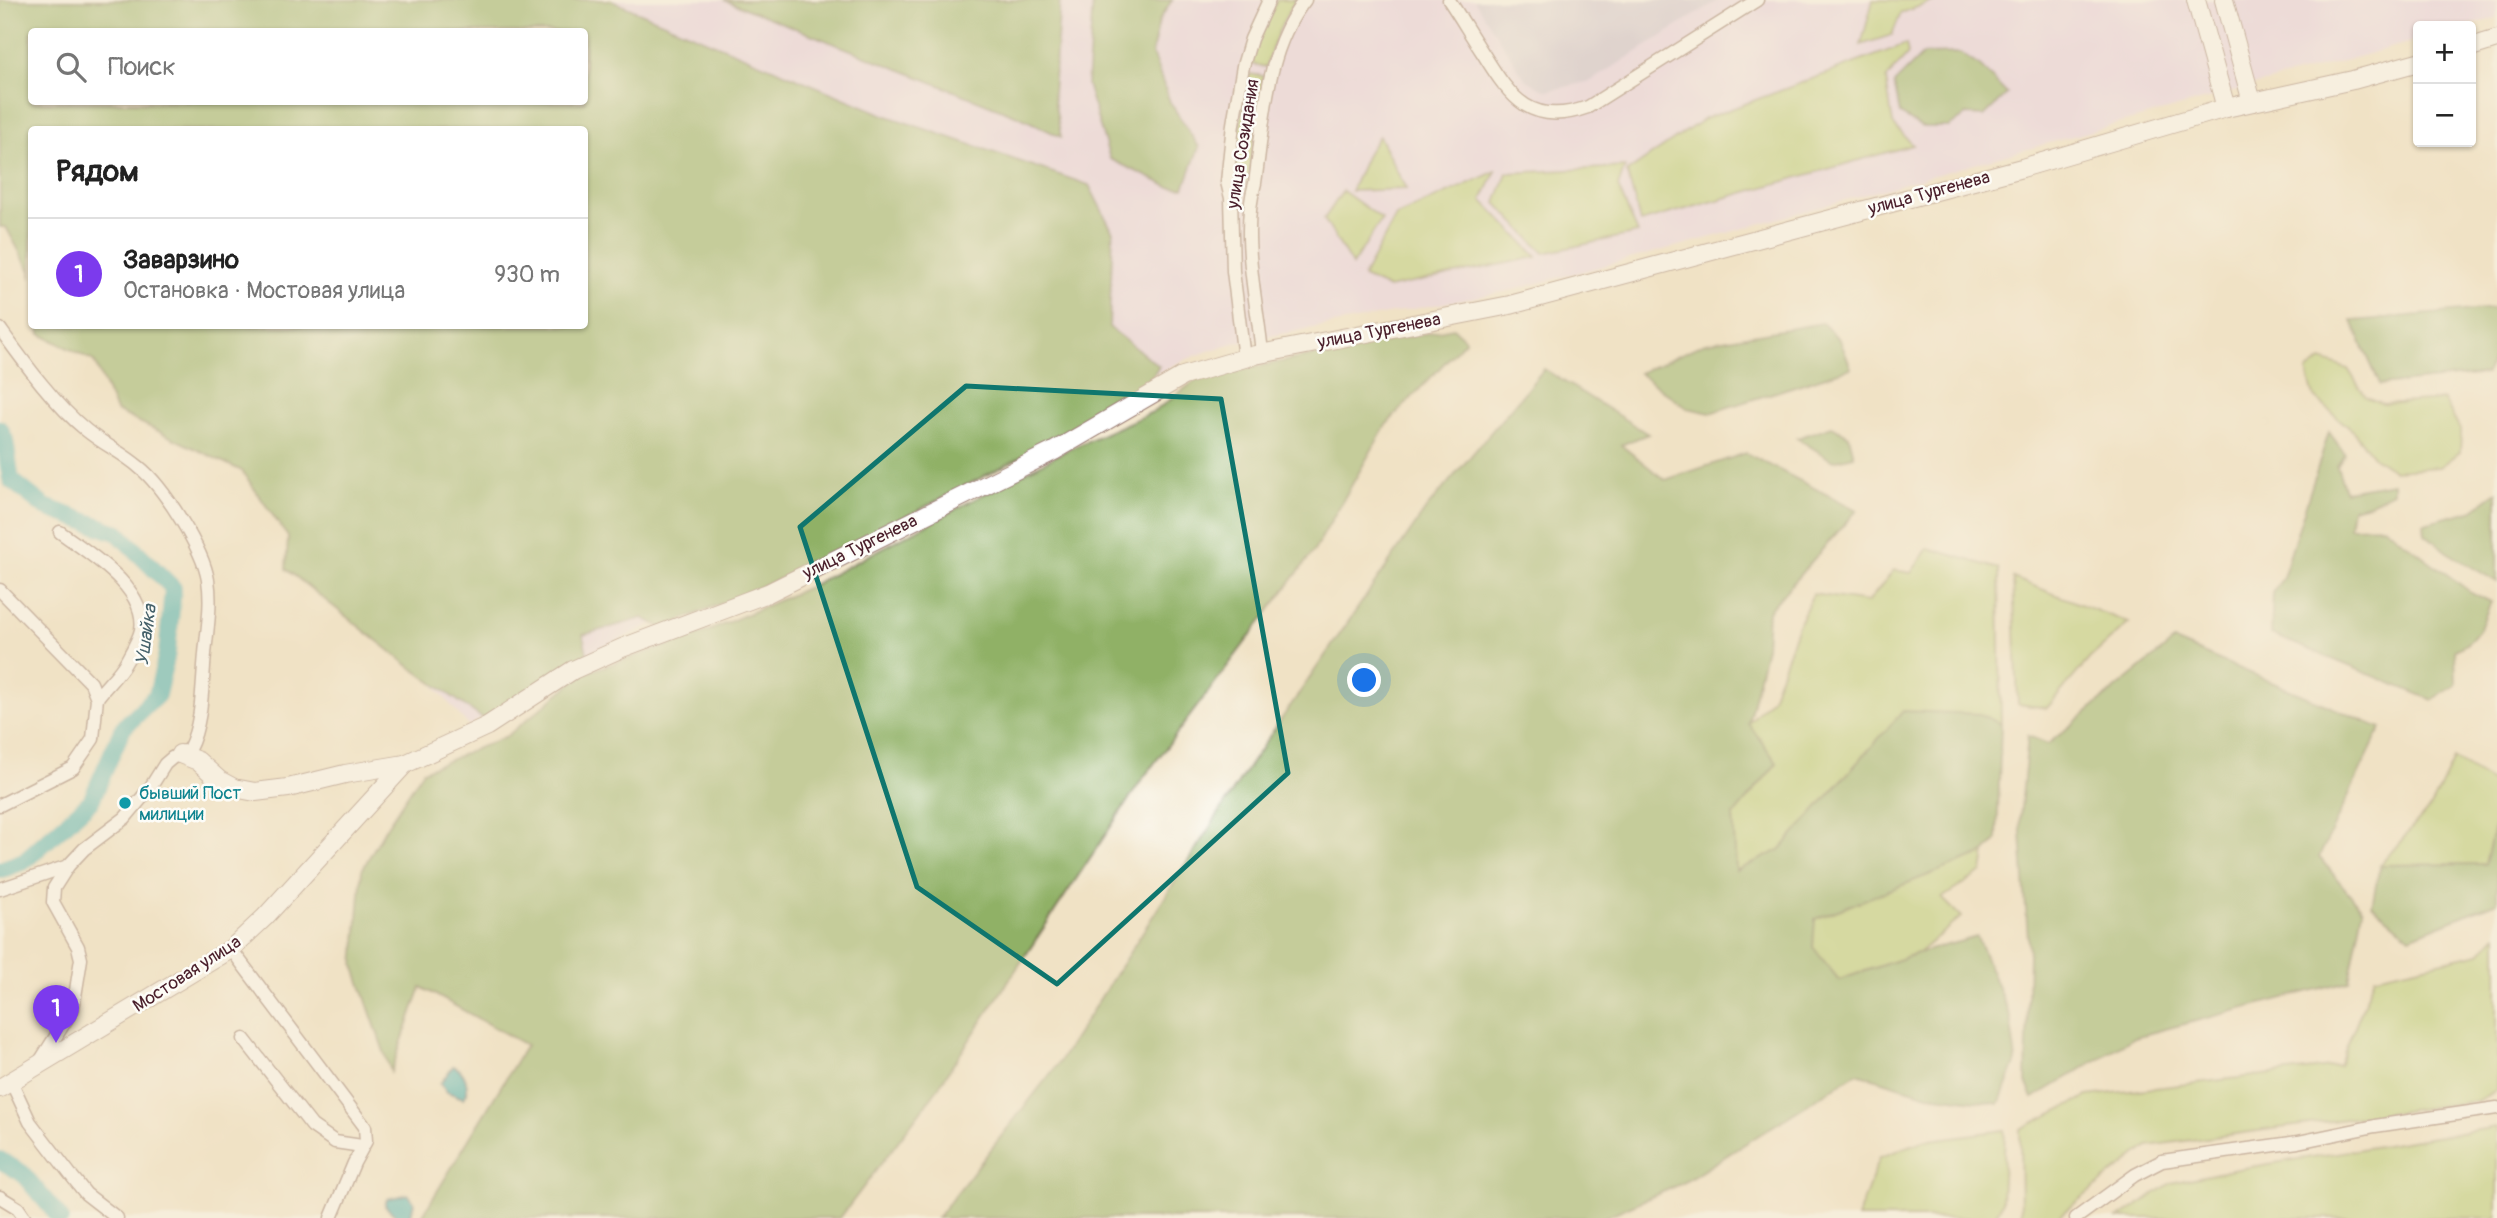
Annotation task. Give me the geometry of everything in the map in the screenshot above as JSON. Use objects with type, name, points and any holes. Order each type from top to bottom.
[{"type":"street","name":"улица Созидания","points":[[1244,358],[1233,271],[1231,198],[1227,184],[1233,124],[1243,66],[1251,39],[1269,0]]},
{"type":"street","name":"улица Созидания","points":[[1262,354],[1249,225],[1251,200],[1277,54],[1290,21],[1305,0]]},
{"type":"street","points":[[1449,0],[1509,93],[1526,106],[1539,111],[1561,113],[1588,107],[1756,0]]},
{"type":"street","points":[[2196,0],[2226,108]]},
{"type":"street","points":[[2224,0],[2252,102]]},
{"type":"street","points":[[2476,45],[2497,39]]},
{"type":"street","name":"улица Тургенева","points":[[405,764],[487,726],[573,670],[622,648],[768,593],[1054,451],[1183,376],[1262,354],[1510,305],[2009,171],[2226,108],[2353,80],[2413,63]]},
{"type":"street","points":[[1227,184],[1233,191],[1242,192],[1250,190],[1255,183]]},
{"type":"street","points":[[0,329],[62,406],[78,422],[141,468],[164,495],[205,566],[208,582],[208,618],[196,729],[189,749],[166,764],[125,818],[84,849],[68,866],[54,888],[53,902],[78,947],[81,959],[73,1009],[39,1063]]},
{"type":"street","points":[[60,533],[104,565],[129,588],[140,614],[141,629],[126,663],[97,698]]},
{"type":"street","points":[[0,590],[90,683],[97,698],[93,739],[73,768],[0,805]]},
{"type":"street","points":[[180,754],[198,761],[219,780],[234,788],[255,792],[288,788],[345,774],[405,764]]},
{"type":"street","name":"Мостовая улица","points":[[5,1085],[231,949],[265,917],[405,764]]},
{"type":"street","points":[[0,889],[68,866]]},
{"type":"street","points":[[231,949],[365,1127],[366,1141],[331,1218]]},
{"type":"street","points":[[244,1039],[312,1126],[335,1142],[362,1146]]},
{"type":"street","points":[[5,1085],[86,1194],[117,1218]]},
{"type":"street","points":[[2076,1218],[2134,1175],[2162,1161],[2298,1142],[2375,1126],[2497,1108]]},
{"type":"street","points":[[0,1197],[18,1208],[25,1218]]},
{"type":"highlighted area","points":[[966,386],[1221,399],[1288,773],[1057,984],[917,887],[800,527]]},
{"type":"shaded area","points":[[0,0],[2497,0],[2497,18],[2476,24],[2476,21],[2413,21],[2413,41],[1723,234],[1513,290],[1234,343],[1208,351],[1180,362],[583,658],[469,726],[128,329],[588,329],[588,126],[31,126]]},
{"type":"shaded area","points":[[1474,0],[1719,0],[1591,81],[1547,91],[1525,79]]},
{"type":"green space","points":[[0,0],[610,0],[887,116],[1089,185],[1113,232],[1109,327],[1159,366],[1143,389],[1025,455],[817,563],[663,628],[643,618],[583,635],[587,653],[485,720],[409,666],[286,569],[288,537],[242,471],[116,411],[94,361],[40,334],[39,329],[588,329],[588,126],[28,126],[28,267],[6,227],[0,227]]},
{"type":"green space","points":[[724,0],[1060,0],[1053,94],[1061,137],[1020,117]]},
{"type":"green space","points":[[1093,0],[1172,0],[1159,21],[1152,53],[1170,102],[1199,147],[1184,188],[1169,187],[1110,159],[1087,85]]},
{"type":"green space","points":[[1277,0],[1296,0],[1278,32],[1266,67],[1251,64],[1258,40]]},
{"type":"green space","points":[[1873,0],[1937,0],[1901,13],[1892,35],[1861,45]]},
{"type":"green space","points":[[1906,44],[1908,54],[1886,79],[1893,124],[1913,145],[1640,222],[1627,172],[1704,119]]},
{"type":"green space","points":[[1960,53],[1981,67],[2007,94],[1984,116],[1966,115],[1949,127],[1922,127],[1900,114],[1894,83],[1923,54]]},
{"type":"green space","points":[[1249,74],[1264,76],[1248,182],[1240,185],[1235,182],[1234,177]]},
{"type":"green space","points":[[1379,136],[1406,189],[1351,191],[1368,152]]},
{"type":"green space","points":[[1625,167],[1618,187],[1638,233],[1544,253],[1496,203],[1507,173]]},
{"type":"green space","points":[[1496,171],[1482,200],[1537,257],[1388,288],[1363,277],[1396,216]]},
{"type":"green space","points":[[1343,191],[1382,219],[1352,265],[1324,219]]},
{"type":"green space","points":[[2495,308],[2497,352],[2486,374],[2380,385],[2352,321]]},
{"type":"green space","points":[[1822,323],[1840,340],[1851,368],[1710,413],[1687,408],[1639,373],[1705,343]]},
{"type":"green space","points":[[1453,328],[1466,340],[1386,425],[1314,551],[1141,781],[933,1095],[840,1218],[421,1218],[526,1045],[421,987],[391,1072],[354,965],[362,870],[423,771],[507,736],[584,673],[697,636],[809,587],[1065,451],[1155,411],[1199,378]]},
{"type":"green space","points":[[2322,360],[2348,369],[2366,397],[2383,404],[2444,400],[2461,432],[2460,452],[2440,467],[2393,470],[2374,457],[2353,431],[2314,397],[2307,371]]},
{"type":"green space","points":[[1544,369],[1648,434],[1621,445],[1665,480],[1746,453],[1857,510],[1768,611],[1766,647],[1748,723],[1777,763],[1733,816],[1736,871],[1780,850],[1903,711],[1980,714],[2001,724],[1997,840],[1985,853],[1815,919],[1813,947],[1839,980],[1918,953],[1977,937],[2010,1017],[2016,1061],[1999,1104],[1928,1095],[1857,1073],[1683,1183],[1603,1218],[937,1218],[1058,1064],[1251,763],[1426,509]]},
{"type":"green space","points":[[1832,426],[1849,436],[1854,456],[1833,461],[1797,438]]},
{"type":"green space","points":[[2329,432],[2345,454],[2337,466],[2345,491],[2393,483],[2393,492],[2369,504],[2352,508],[2349,527],[2383,526],[2469,591],[2491,602],[2474,636],[2455,650],[2456,685],[2432,700],[2271,634],[2273,593],[2283,577]]},
{"type":"green space","points":[[2497,492],[2497,582],[2447,552],[2425,534],[2424,523],[2471,511]]},
{"type":"green space","points":[[1928,548],[1999,569],[2001,724],[1979,714],[1903,712],[1780,850],[1736,871],[1733,816],[1777,763],[1748,723],[1772,698],[1799,623],[1813,594],[1868,602],[1894,570],[1911,573]]},
{"type":"green space","points":[[2013,578],[2129,623],[2090,658],[2047,708],[2018,704]]},
{"type":"green space","points":[[2174,641],[2381,728],[2319,857],[2363,910],[2349,981],[2135,1037],[2033,1098],[2026,1082],[2029,955],[2020,818],[2028,736],[2048,744]]},
{"type":"green space","points":[[2454,759],[2497,785],[2497,815],[2485,864],[2380,865],[2432,805]]},
{"type":"green space","points":[[2497,815],[2497,902],[2410,937],[2372,905],[2380,865],[2485,864]]},
{"type":"green space","points":[[1985,853],[1982,872],[1942,898],[1961,917],[1918,953],[1839,980],[1813,948],[1814,919]]},
{"type":"green space","points":[[2497,935],[2497,1090],[2477,1101],[2148,1146],[2056,1218],[2021,1218],[2020,1129],[2088,1096],[2339,1066],[2375,976],[2480,953]]},
{"type":"green space","points":[[2497,1127],[2497,1218],[2119,1218],[2171,1183],[2232,1170]]},
{"type":"green space","points":[[2005,1130],[2002,1202],[1995,1218],[1857,1218],[1880,1157],[1923,1141]]},
{"type":"water","points":[[453,1066],[463,1073],[466,1081],[467,1093],[463,1098],[447,1092],[440,1084]]},
{"type":"water","points":[[408,1194],[414,1202],[411,1216],[398,1218],[385,1206],[387,1199]]},
{"type":"waterway","name":"Ушайка","points":[[0,429],[5,440],[11,480],[45,507],[118,533],[173,588],[167,653],[157,695],[123,728],[91,801],[24,861],[0,870]]},
{"type":"waterway","points":[[0,1160],[22,1173],[60,1218]]},
{"type":"place","name":"бывший Пост милиции","points":[[125,803]]},
{"type":"place","name":"Заварзино","points":[[56,1043]]}]
